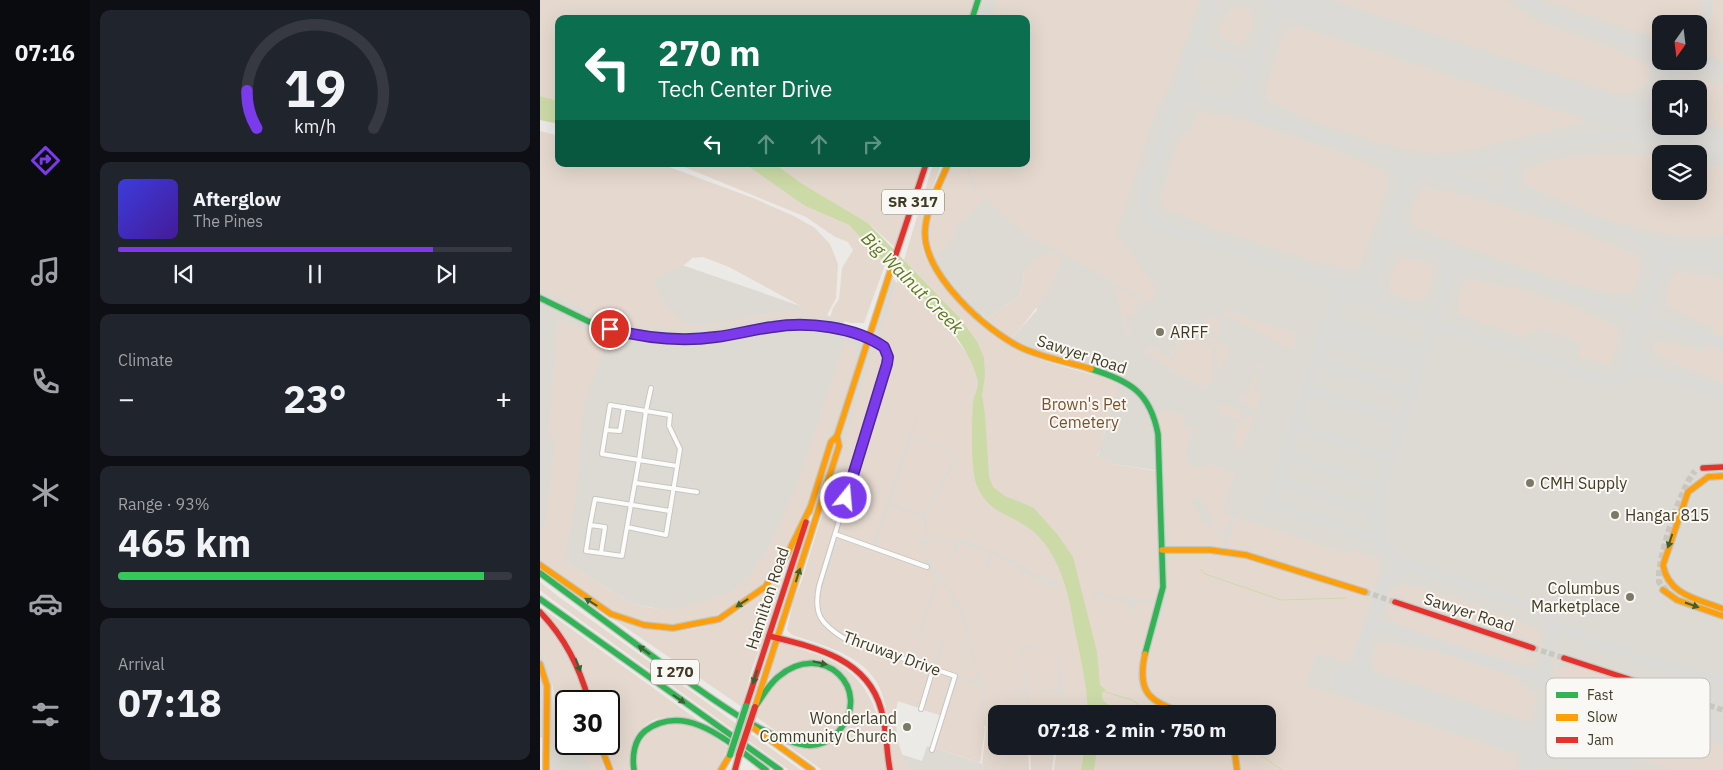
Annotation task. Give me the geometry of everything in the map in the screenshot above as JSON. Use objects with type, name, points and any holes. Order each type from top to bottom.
[{"type":"main road","points":[[973,15],[978,0]]},
{"type":"main road","name":"Hamilton Road","points":[[726,770],[831,442],[837,436],[925,167]]},
{"type":"main road","name":"Sawyer Road","points":[[947,167],[926,224],[926,246],[933,265],[981,319],[1008,341],[1031,352],[1121,380],[1143,397],[1154,417],[1159,442],[1162,600],[1141,667],[1141,679],[1145,691],[1152,700],[1164,705]]},
{"type":"main road","points":[[540,298],[598,326],[652,338],[703,338],[775,326],[810,326],[843,331],[869,339]]},
{"type":"main road","name":"Hamilton Road","points":[[735,770],[839,446],[837,436]]},
{"type":"main road","points":[[1703,468],[1723,467]]},
{"type":"main road","points":[[1723,476],[1713,476],[1698,483],[1685,498],[1663,565],[1666,579],[1678,591],[1723,609]]},
{"type":"main road","points":[[540,565],[611,614],[644,625],[673,628],[719,619],[765,588],[787,556],[810,508]]},
{"type":"main road","points":[[1162,550],[1200,550],[1246,555],[1365,592]]},
{"type":"main road","name":"I 270","points":[[540,573],[812,770]]},
{"type":"main road","points":[[1663,590],[1677,600],[1723,616]]},
{"type":"main road","name":"I 270","points":[[540,598],[780,770]]},
{"type":"main road","name":"Sawyer Road","points":[[1396,602],[1533,648]]},
{"type":"main road","points":[[540,612],[562,636],[574,656],[585,690]]},
{"type":"main road","points":[[769,636],[839,656],[864,677],[879,702],[890,770]]},
{"type":"main road","points":[[1564,658],[1625,678]]},
{"type":"main road","points":[[664,664],[767,731],[807,746],[828,741],[840,733],[848,720],[851,708],[846,683],[838,672],[827,665],[814,661],[800,662],[787,667],[765,689],[755,707]]},
{"type":"main road","points":[[540,664],[547,686],[546,770]]},
{"type":"main road","points":[[634,770],[634,750],[640,737],[649,726],[665,718],[674,717],[697,723],[766,770]]},
{"type":"main road","points":[[604,755],[610,770]]},
{"type":"main road","points":[[721,770],[730,755]]},
{"type":"main road","points":[[1235,755],[1237,770]]},
{"type":"street","points":[[869,339],[885,348],[888,357],[887,364],[835,534],[927,567]]},
{"type":"street","points":[[651,388],[636,483],[632,505],[628,527],[622,556],[586,551],[594,499],[632,505],[670,511]]},
{"type":"street","points":[[628,527],[666,535],[680,449],[669,426],[670,415],[610,405],[602,454],[677,466]]},
{"type":"street","points":[[606,430],[620,432],[624,407]]},
{"type":"street","points":[[636,483],[697,492]]},
{"type":"street","points":[[590,525],[606,527],[602,553]]},
{"type":"street","name":"Thruway Drive","points":[[835,534],[816,599],[818,614],[830,629],[851,641],[955,676],[932,750]]},
{"type":"street","points":[[921,709],[933,669]]},
{"type":"shaded area","points":[[978,0],[1723,0],[1723,770],[1099,770],[1085,760],[1071,755],[1276,755],[1276,705],[988,705],[988,727],[949,713],[940,715],[898,701],[871,669],[809,624],[823,514],[814,509],[795,505],[756,576],[725,596],[676,612],[632,604],[540,546],[540,216],[844,321],[844,331],[869,339],[890,275],[945,339],[1088,468],[1160,493],[1160,471],[1114,464],[1097,458],[1109,418],[1108,414],[1115,395],[1093,374],[1030,355],[1010,346],[1011,339],[1037,310],[1024,271],[1020,296],[986,319],[983,316],[981,319],[942,278],[930,259],[926,224],[947,167],[1030,167],[1030,15],[973,15]]},
{"type":"shaded area","points":[[540,650],[548,663],[552,679],[555,755],[584,755],[592,770],[542,770],[543,738],[540,737]]},
{"type":"shaded area","points":[[927,746],[991,767],[988,770],[909,770],[900,754],[922,761]]},
{"type":"green space","points":[[540,0],[978,0],[973,15],[555,15],[555,100],[540,96]]},
{"type":"green space","points":[[997,0],[1200,0],[1174,75],[1155,113],[1116,233],[1155,287],[1155,294],[1151,302],[1024,233],[981,194],[973,182],[968,167],[1030,167],[1030,15],[992,15]]},
{"type":"green space","points":[[1335,0],[1506,0],[1538,22],[1608,47],[1642,62],[1649,69],[1649,75],[1644,85],[1636,91],[1619,94]]},
{"type":"green space","points":[[1545,0],[1704,0],[1701,15],[1652,15],[1652,36]]},
{"type":"green space","points":[[1713,0],[1723,0],[1723,60],[1708,54],[1708,26]]},
{"type":"green space","points":[[1234,8],[1246,9],[1251,12],[1254,18],[1247,39],[1239,45],[1222,39],[1219,33],[1222,19]]},
{"type":"green space","points":[[1299,27],[1578,118],[1585,122],[1462,151],[1433,154],[1389,145],[1314,121],[1269,100],[1265,94],[1281,39],[1288,31]]},
{"type":"green space","points":[[1707,82],[1723,85],[1723,128],[1707,123]]},
{"type":"green space","points":[[1198,111],[1244,121],[1339,152],[1382,171],[1388,182],[1387,188],[1360,266],[1351,270],[1301,257],[1207,226],[1163,207],[1160,199],[1178,143],[1181,138],[1191,131]]},
{"type":"green space","points":[[540,131],[555,135],[555,167],[669,167],[753,198],[794,216],[815,228],[830,244],[838,264],[836,298],[826,317],[775,317],[700,330],[649,328],[599,316],[540,289]],"holes":[[[703,257],[729,267],[808,310],[782,311],[708,325],[687,325],[665,304],[654,285],[661,276],[683,266],[692,258]]]},
{"type":"green space","points":[[1595,155],[1652,156],[1652,200],[1707,200],[1707,164],[1723,168],[1723,234],[1699,236],[1649,231],[1574,206],[1529,186],[1524,181],[1524,173],[1540,164],[1552,160]]},
{"type":"green space","points":[[684,167],[749,167],[805,206],[849,225],[886,262],[864,323],[851,323],[830,318],[833,308],[839,299],[842,268],[853,250],[848,242],[835,237],[806,217]]},
{"type":"green space","points":[[779,167],[925,167],[898,250],[868,223],[801,183]]},
{"type":"green space","name":"Brown's Pet Cemetery","points":[[932,167],[940,167],[925,209],[921,237],[924,254],[932,269],[983,327],[1008,345],[1054,364],[1118,382],[1116,389],[1119,392],[1111,404],[1103,440],[1097,456],[1114,464],[1156,471],[1157,598],[1155,601],[1117,597],[1096,590],[1091,599],[1095,600],[1096,596],[1128,603],[1129,611],[1132,612],[1137,602],[1155,605],[1153,621],[1139,667],[1137,681],[1141,694],[1152,705],[1111,705],[1103,701],[1097,652],[1073,557],[1021,501],[1005,496],[993,487],[989,477],[982,395],[985,375],[977,341],[959,317],[904,260]]},
{"type":"green space","points":[[950,167],[966,167],[973,188],[983,199],[965,221],[962,219],[954,228],[956,232],[940,254],[933,257],[929,245],[929,233],[933,210]]},
{"type":"green space","points":[[1428,188],[1509,208],[1614,246],[1639,258],[1641,271],[1636,285],[1632,292],[1617,293],[1593,289],[1527,269],[1417,227],[1412,219],[1412,211],[1419,193]]},
{"type":"green space","points":[[1052,252],[1063,258],[1053,281],[1041,301],[1011,339],[986,319],[1020,296],[1024,271],[1033,261]]},
{"type":"green space","points":[[1403,257],[1428,263],[1433,271],[1431,285],[1423,298],[1412,300],[1393,294],[1390,291],[1392,272],[1396,263]]},
{"type":"green space","points":[[1678,272],[1723,280],[1723,337],[1713,334],[1714,329],[1668,306],[1668,288]]},
{"type":"green space","points":[[900,273],[907,285],[911,285],[969,356],[977,380],[974,469],[1019,523],[1032,531],[1045,544],[1057,565],[1072,603],[1087,689],[1088,705],[1064,705],[1057,657],[1050,645],[1024,645],[1020,648],[1025,686],[1021,691],[994,690],[980,682],[965,619],[954,596],[929,560],[928,548],[930,542],[942,540],[957,541],[952,553],[956,555],[960,543],[988,553],[986,564],[990,565],[992,554],[1021,570],[1020,576],[1024,577],[1025,573],[1057,588],[1059,584],[1055,583],[1056,579],[1040,576],[1007,557],[964,540],[942,538],[928,540],[926,515],[956,462],[957,455],[953,451],[912,437],[923,396],[874,542],[870,545],[843,536],[839,531],[889,368],[888,347],[883,343],[880,335]]},
{"type":"green space","points":[[1469,280],[1522,290],[1572,306],[1614,326],[1619,334],[1619,339],[1610,365],[1580,356],[1579,341],[1540,328],[1522,337],[1459,314],[1459,296],[1463,286]]},
{"type":"green space","points":[[1114,285],[1141,301],[1132,315],[1128,314],[1125,324],[1129,326],[1130,336],[1126,334]]},
{"type":"green space","points":[[1224,310],[1297,334],[1292,350],[1223,313]]},
{"type":"green space","points":[[1212,316],[1219,318],[1219,336],[1204,326],[1205,321]]},
{"type":"green space","points":[[558,319],[590,333],[608,337],[583,408],[576,499],[564,561],[632,604],[652,608],[675,610],[733,591],[747,579],[765,554],[794,492],[845,341],[857,350],[847,389],[808,501],[789,546],[777,566],[763,583],[746,598],[727,610],[707,619],[685,623],[662,624],[639,621],[613,612],[574,587],[540,561],[540,536],[545,524],[555,444],[549,431]]},
{"type":"green space","points":[[1192,330],[1196,330],[1228,347],[1230,352],[1217,373],[1217,347]]},
{"type":"green space","points":[[1184,336],[1194,337],[1213,349],[1212,380],[1205,388],[1180,376],[1147,353],[1147,349],[1153,347],[1173,361],[1175,359],[1170,354],[1170,350],[1172,348],[1174,351],[1182,345],[1180,341]]},
{"type":"green space","points":[[1659,341],[1706,351],[1707,346],[1723,352],[1723,383],[1659,356],[1653,348]]},
{"type":"green space","points":[[879,349],[886,357],[884,367],[816,589],[815,609],[822,625],[836,636],[853,645],[913,663],[929,670],[930,673],[921,704],[916,707],[898,701],[896,709],[896,727],[902,754],[909,770],[893,770],[883,697],[877,683],[869,672],[846,655],[792,635],[787,630],[793,601],[801,583],[871,357]]},
{"type":"green space","points":[[1258,363],[1262,367],[1254,388],[1262,392],[1256,410],[1239,398],[1241,395],[1245,396],[1260,369],[1255,366]]},
{"type":"green space","points":[[1223,404],[1243,412],[1242,418],[1238,419],[1221,413],[1219,407]]},
{"type":"green space","points":[[1159,409],[1185,416],[1182,425],[1193,429],[1185,451],[1189,464],[1199,470],[1200,466],[1207,469],[1208,464],[1235,473],[1222,512],[1232,516],[1225,533],[1213,527],[1211,515],[1199,496],[1190,501],[1203,523],[1223,537],[1224,544],[1220,546],[1174,545],[1169,541],[1162,438],[1157,414]]},
{"type":"green space","points":[[1249,415],[1254,417],[1242,450],[1234,447],[1236,441],[1232,440],[1238,423],[1246,422]]},
{"type":"green space","points":[[911,440],[953,452],[955,457],[924,514],[891,502]]},
{"type":"green space","points":[[890,506],[923,517],[926,540],[919,538],[918,542],[927,546],[927,558],[924,562],[877,548],[877,541]]},
{"type":"green space","points":[[1236,517],[1349,555],[1351,550],[1378,559],[1379,573],[1374,591],[1370,590],[1369,587],[1361,587],[1259,552],[1228,547],[1227,540],[1235,534],[1231,530]]},
{"type":"green space","points":[[841,539],[924,567],[937,575],[912,658],[855,640],[830,624],[823,613],[820,600],[838,540]]},
{"type":"green space","points":[[1178,555],[1220,555],[1245,559],[1360,594],[1364,599],[1371,599],[1350,663],[1316,652],[1305,685],[1517,755],[1519,763],[1516,770],[1240,770],[1239,755],[1276,755],[1276,705],[1169,705],[1158,700],[1148,688],[1145,672],[1146,665],[1163,614],[1167,574],[1171,557]]},
{"type":"green space","points":[[788,559],[764,638],[752,668],[742,707],[613,619],[646,628],[678,631],[716,622],[733,614],[749,603],[776,576]]},
{"type":"green space","points":[[941,580],[952,597],[952,609],[956,606],[968,634],[956,673],[936,666],[944,636],[933,665],[913,659],[938,581]]},
{"type":"green space","points":[[540,582],[801,770],[789,770],[554,601],[540,590]]},
{"type":"green space","points":[[1399,586],[1424,589],[1533,626],[1541,634],[1542,646],[1538,645],[1538,642],[1531,643],[1526,639],[1401,600],[1397,593],[1393,597],[1389,596],[1392,590]]},
{"type":"green space","points":[[1387,604],[1390,605],[1395,614],[1399,608],[1525,650],[1528,658],[1533,657],[1535,653],[1539,654],[1535,661],[1523,664],[1452,644],[1397,623],[1389,618],[1386,611]]},
{"type":"green space","points":[[542,608],[699,721],[674,717],[656,719],[649,722],[639,735],[632,770],[615,770],[608,755],[620,755],[620,690],[587,690],[585,681]]},
{"type":"green space","points":[[540,615],[563,645],[578,676],[582,690],[555,690],[555,739],[552,739],[554,693],[548,663],[540,650]]},
{"type":"green space","points":[[969,636],[977,679],[974,681],[961,677],[957,673]]},
{"type":"green space","points":[[1383,642],[1437,652],[1518,678],[1517,681],[1536,695],[1535,711],[1528,721],[1376,671],[1372,655],[1373,651]]},
{"type":"green space","points":[[780,643],[833,661],[849,672],[861,684],[870,698],[876,714],[888,770],[822,770],[784,743],[806,748],[834,741],[849,725],[853,699],[850,686],[829,664],[793,662],[767,680]]},
{"type":"green space","points":[[1026,647],[1051,647],[1059,673],[1059,688],[1056,690],[1028,691],[1022,650]]},
{"type":"green space","points":[[1555,659],[1559,661],[1557,667],[1561,669],[1567,663],[1612,678],[1560,678],[1557,677],[1558,673],[1554,672]]},
{"type":"green space","points":[[816,664],[834,673],[842,681],[847,692],[847,713],[844,723],[829,737],[819,742],[800,743],[780,734],[756,717],[766,696],[780,676],[795,667]]},
{"type":"green space","points":[[936,672],[947,678],[949,689],[940,715],[923,710],[933,674]]},
{"type":"green space","points":[[959,679],[979,687],[985,730],[980,763],[935,748],[955,681]]},
{"type":"green space","points":[[983,687],[999,693],[1022,693],[1026,696],[1026,705],[988,705],[988,755],[1028,755],[1029,770],[988,770],[991,767],[982,764],[986,728],[981,689]]},
{"type":"green space","points":[[1049,692],[1057,694],[1062,699],[1063,705],[1028,705],[1028,693]]},
{"type":"green space","points":[[670,720],[699,727],[728,747],[718,770],[636,770],[637,752],[643,738],[654,728]]},
{"type":"green space","points":[[1710,742],[1723,746],[1723,770],[1675,770],[1638,758],[1710,758]]},
{"type":"green space","points":[[584,755],[600,755],[605,770],[592,770]]},
{"type":"green space","points":[[1030,755],[1054,755],[1052,770],[1031,770]]},
{"type":"green space","points":[[1056,755],[1084,755],[1081,770],[1054,770]]},
{"type":"green space","points":[[1096,755],[1231,755],[1233,770],[1094,770]]},
{"type":"water","points":[[540,96],[555,100],[555,123],[540,120]]},
{"type":"water","name":"Big Walnut Creek","points":[[749,167],[779,167],[801,183],[868,223],[959,317],[977,341],[984,358],[985,375],[982,395],[989,477],[993,487],[1005,496],[1034,508],[1058,535],[1073,557],[1097,652],[1100,685],[1106,690],[1102,693],[1102,698],[1110,705],[1087,705],[1083,672],[1067,591],[1058,566],[1044,542],[1026,526],[995,509],[982,496],[977,486],[973,469],[972,433],[973,402],[978,381],[974,367],[967,354],[951,329],[931,306],[911,285],[907,285],[900,273],[876,254],[849,225],[805,206]]},
{"type":"water","points":[[1084,755],[1096,755],[1094,770],[1081,770]]},
{"type":"waterway","points":[[1200,569],[1205,574],[1281,600],[1346,598]]},
{"type":"waterway","points":[[1105,692],[1132,700],[1139,705]]},
{"type":"waterway","points":[[1261,755],[1282,770]]},
{"type":"taxiway","points":[[1216,0],[1206,16],[1144,192],[1145,208],[1149,216],[1163,226],[1345,285],[1388,309],[1448,328]]},
{"type":"taxiway","points":[[1524,0],[1552,15],[1652,48]]},
{"type":"taxiway","points":[[1706,15],[1709,0]]},
{"type":"taxiway","points":[[1260,114],[1254,108],[1251,101],[1249,86],[1269,28],[1276,19],[1286,13],[1308,11]]},
{"type":"taxiway","points":[[1205,50],[1240,63],[1249,72],[1251,79]]},
{"type":"taxiway","points":[[1210,53],[1201,54],[1194,58],[1190,71],[1194,86],[1206,98],[1723,267]]},
{"type":"taxiway","points":[[1708,66],[1723,71]]},
{"type":"taxiway","points":[[1666,80],[1672,70]]},
{"type":"taxiway","points":[[1224,103],[1241,96],[1249,86]]},
{"type":"taxiway","points":[[1173,108],[1186,100],[1206,98]]},
{"type":"taxiway","points":[[1607,109],[1638,110],[1652,102]]},
{"type":"taxiway","points":[[1690,135],[1695,138]]},
{"type":"taxiway","points":[[1424,165],[1465,164],[1485,161],[1603,137],[1655,137],[1723,148]]},
{"type":"taxiway","points":[[1520,199],[1510,188],[1507,176],[1511,164],[1521,153]]},
{"type":"taxiway","points":[[1391,159],[1403,172],[1404,187]]},
{"type":"taxiway","points":[[1383,306],[1379,301],[1374,285],[1388,231],[1409,180],[1414,176],[1430,171]]},
{"type":"taxiway","points":[[1396,210],[1396,220],[1399,229],[1412,242],[1723,344]]},
{"type":"taxiway","points":[[1383,254],[1394,243],[1411,242]]},
{"type":"taxiway","points":[[1646,243],[1656,255],[1658,271]]},
{"type":"taxiway","points":[[1623,375],[1661,266],[1674,257],[1716,248]]},
{"type":"taxiway","points":[[1437,251],[1447,263],[1449,278]]},
{"type":"taxiway","points":[[1478,264],[1462,267],[1449,278],[1376,503],[1376,522],[1385,546],[1406,564],[1527,604],[1564,628],[1587,639],[1666,668],[1694,673],[1723,682]]},
{"type":"taxiway","points":[[1347,286],[1364,284],[1375,274]]},
{"type":"taxiway","points":[[1328,280],[1336,289],[1336,301],[1270,503],[1366,536],[1384,548]]},
{"type":"taxiway","points":[[1334,307],[1345,298],[1368,302]]},
{"type":"taxiway","points":[[1622,312],[1629,318],[1632,325],[1638,356],[1649,369]]},
{"type":"taxiway","points":[[1329,320],[1425,352]]},
{"type":"taxiway","points":[[1442,329],[1448,328],[1606,382],[1641,368],[1723,394]]},
{"type":"taxiway","points":[[1326,329],[1422,361]]},
{"type":"taxiway","points":[[1323,338],[1419,370]]},
{"type":"taxiway","points":[[1316,361],[1412,392]]},
{"type":"taxiway","points":[[1306,390],[1402,421]]},
{"type":"taxiway","points":[[1295,426],[1390,458]]},
{"type":"taxiway","points":[[1285,456],[1381,487]]},
{"type":"taxiway","points":[[1277,481],[1372,513]]},
{"type":"taxiway","points":[[1384,693],[1369,680],[1363,670],[1362,651],[1387,579],[1399,569],[1413,567]]},
{"type":"taxiway","points":[[1546,678],[1544,672],[1554,632],[1550,619]]},
{"type":"taxiway","points":[[1371,623],[1546,681]]},
{"type":"taxiway","points":[[1710,690],[1712,723],[1715,730],[1722,737]]},
{"type":"taxiway","points":[[1710,709],[1723,693]]},
{"type":"taxiway","points":[[1529,770],[1546,717]]},
{"type":"taxiway","points":[[1543,729],[1544,740],[1546,742]]},
{"type":"taxiway","points":[[1710,735],[1723,739]]},
{"type":"taxiway","points":[[1514,736],[1526,746],[1530,761]]},
{"type":"taxiway","points":[[1531,770],[1549,759],[1556,758]]},
{"type":"taxiway","points":[[1577,758],[1584,759]]},
{"type":"runway","points":[[1276,0],[1723,147]]},
{"type":"runway","points":[[1345,680],[1546,746]]},
{"type":"runway","points":[[1582,758],[1618,770]]},
{"type":"tunnel","points":[[1667,591],[1659,582],[1661,558],[1677,507],[1689,479],[1695,471]]},
{"type":"tunnel","points":[[1365,592],[1395,602]]},
{"type":"tunnel","points":[[1533,648],[1564,658]]},
{"type":"tunnel","points":[[1710,706],[1723,710]]},
{"type":"traffic: fast","points":[[973,15],[978,0]]},
{"type":"traffic: fast","points":[[540,298],[598,326],[652,338],[717,337],[775,326],[810,326],[843,331],[869,339]]},
{"type":"traffic: fast","points":[[1091,369],[1117,378],[1136,390],[1150,408],[1158,434],[1163,587],[1145,654]]},
{"type":"traffic: fast","points":[[540,573],[667,667]]},
{"type":"traffic: fast","points":[[540,599],[780,770]]},
{"type":"traffic: fast","points":[[664,665],[751,723],[788,741],[805,745],[819,744],[836,735],[848,715],[851,700],[847,686],[838,674],[826,666],[811,663],[795,666],[778,677],[755,707]]},
{"type":"traffic: fast","points":[[730,755],[746,706]]},
{"type":"traffic: fast","points":[[634,770],[633,759],[638,739],[641,735],[661,723],[677,720],[693,723],[724,738],[766,770]]},
{"type":"traffic: slow","points":[[947,167],[930,206],[925,232],[927,249],[946,283],[975,315],[1007,340],[1039,355],[1091,369]]},
{"type":"traffic: slow","points":[[809,512],[831,442],[837,436],[895,257]]},
{"type":"traffic: slow","points":[[756,704],[839,446],[837,436]]},
{"type":"traffic: slow","points":[[1723,476],[1708,477],[1688,492],[1663,565],[1666,575],[1678,589],[1694,599],[1723,609]]},
{"type":"traffic: slow","points":[[540,565],[611,614],[644,625],[673,628],[719,619],[765,587],[787,555],[810,508]]},
{"type":"traffic: slow","points":[[1162,550],[1210,550],[1246,555],[1365,592]]},
{"type":"traffic: slow","points":[[1663,590],[1677,600],[1723,616]]},
{"type":"traffic: slow","points":[[1145,654],[1143,668],[1145,688],[1155,700],[1163,705]]},
{"type":"traffic: slow","points":[[540,664],[547,686],[546,770]]},
{"type":"traffic: slow","points":[[751,726],[812,770]]},
{"type":"traffic: slow","points":[[604,755],[610,770]]},
{"type":"traffic: slow","points":[[721,770],[730,755]]},
{"type":"traffic: slow","points":[[1235,755],[1237,770]]},
{"type":"traffic: jam","points":[[895,257],[925,167]]},
{"type":"traffic: jam","points":[[1703,468],[1723,467]]},
{"type":"traffic: jam","points":[[746,706],[806,522]]},
{"type":"traffic: jam","points":[[1395,602],[1533,648]]},
{"type":"traffic: jam","points":[[540,612],[564,642],[576,664],[585,690]]},
{"type":"traffic: jam","points":[[769,636],[821,650],[851,666],[864,678],[874,692],[881,709],[890,770]]},
{"type":"traffic: jam","points":[[1564,658],[1625,678]]},
{"type":"traffic: jam","points":[[739,755],[755,707]]},
{"type":"traffic: jam","points":[[735,770],[739,755]]},
{"type":"place","name":"ARFF","points":[[1160,332]]},
{"type":"place","name":"CMH Supply","points":[[1530,483]]},
{"type":"place","name":"Hangar 815","points":[[1615,515]]},
{"type":"place","name":"Columbus Marketplace","points":[[1630,597]]},
{"type":"place","name":"Wonderland Community Church","points":[[907,727]]},
{"type":"route","points":[[610,329],[652,338],[684,339],[717,337],[775,326],[810,326],[843,331],[876,341],[886,350],[887,364],[846,498]]}]
